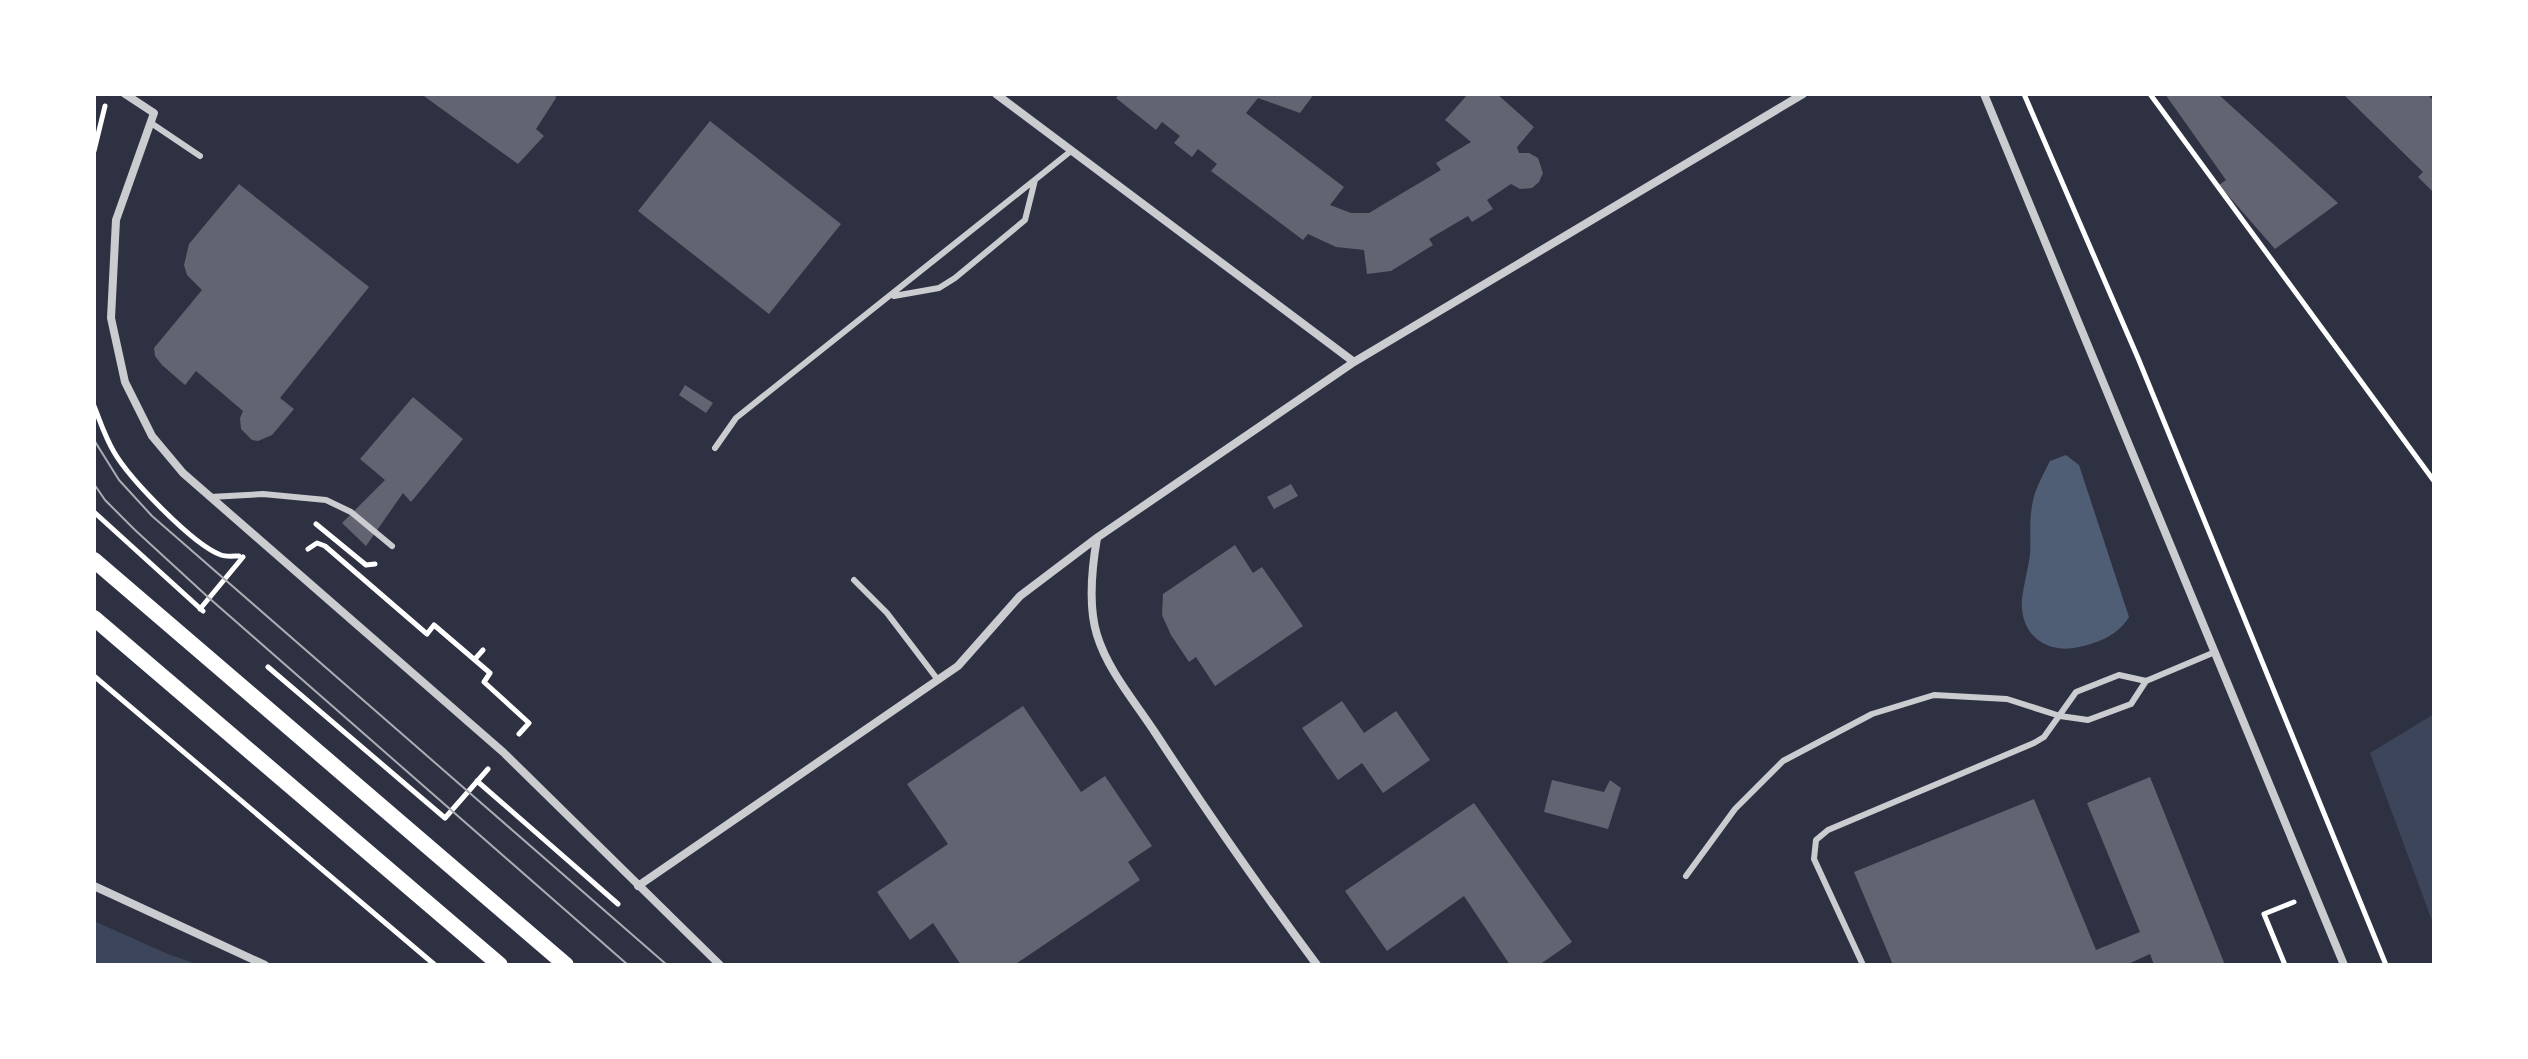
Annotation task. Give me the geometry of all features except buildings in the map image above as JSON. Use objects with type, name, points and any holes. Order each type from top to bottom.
[{"type":"main road","points":[[94,560],[566,965]]},
{"type":"main road","points":[[94,618],[500,965]]},
{"type":"street","points":[[125,94],[154,113],[116,220],[111,318],[125,382],[152,436],[183,473],[503,752],[720,965]]},
{"type":"street","points":[[996,94],[1326,338],[1354,362]]},
{"type":"street","points":[[638,886],[958,666],[1020,596],[1098,537],[1354,362],[1803,94]]},
{"type":"street","points":[[1984,94],[2344,965]]},
{"type":"street","points":[[1098,537],[1093,617],[1097,636],[1110,665],[1317,965]]},
{"type":"street","points":[[94,886],[265,965]]},
{"type":"lane","points":[[151,123],[200,156]]},
{"type":"lane","points":[[715,448],[736,418],[1071,151]]},
{"type":"lane","points":[[890,296],[939,288],[955,278],[1025,220],[1035,178]]},
{"type":"lane","points":[[210,497],[263,494],[326,500],[351,512],[392,546]]},
{"type":"lane","points":[[854,580],[887,613],[938,680]]},
{"type":"lane","points":[[1686,876],[1735,809],[1783,761],[1872,714],[1934,695],[2007,699],[2060,716],[2088,720],[2131,704],[2146,681],[2215,652]]},
{"type":"lane","points":[[1863,965],[1814,859],[1816,840],[1828,830],[2034,743],[2044,737],[2076,692],[2119,675],[2146,681]]},
{"type":"path","points":[[94,151],[109,94]]},
{"type":"path","points":[[2024,94],[2133,346],[2386,965]]},
{"type":"path","points":[[2150,94],[2434,481]]},
{"type":"path","points":[[94,406],[102,429],[126,471],[160,506],[197,539],[222,556],[243,557]]},
{"type":"path","points":[[94,512],[210,618]]},
{"type":"path","points":[[312,523],[366,565],[378,564]]},
{"type":"path","points":[[200,609],[259,539]]},
{"type":"path","points":[[308,549],[317,543],[325,546],[427,634],[434,625],[490,673],[484,682],[529,723]]},
{"type":"path","points":[[475,659],[483,650]]},
{"type":"path","points":[[267,666],[445,818],[503,752]]},
{"type":"path","points":[[94,676],[435,965]]},
{"type":"path","points":[[477,781],[630,914]]},
{"type":"path","points":[[2285,965],[2264,914],[2314,893]]},
{"type":"shaded area","points":[[2066,455],[2079,465],[2129,617],[2108,637],[2067,649],[2045,645],[2037,639],[2025,622],[2022,611],[2035,494],[2050,461]]},
{"type":"shaded area","points":[[2434,714],[2434,926],[2370,753]]},
{"type":"shaded area","points":[[94,921],[168,954],[199,965],[94,965]]},
{"type":"tram line","points":[[94,440],[119,480],[152,516],[667,965]]},
{"type":"tram line","points":[[94,484],[105,500],[135,530],[209,598],[628,965]]}]
